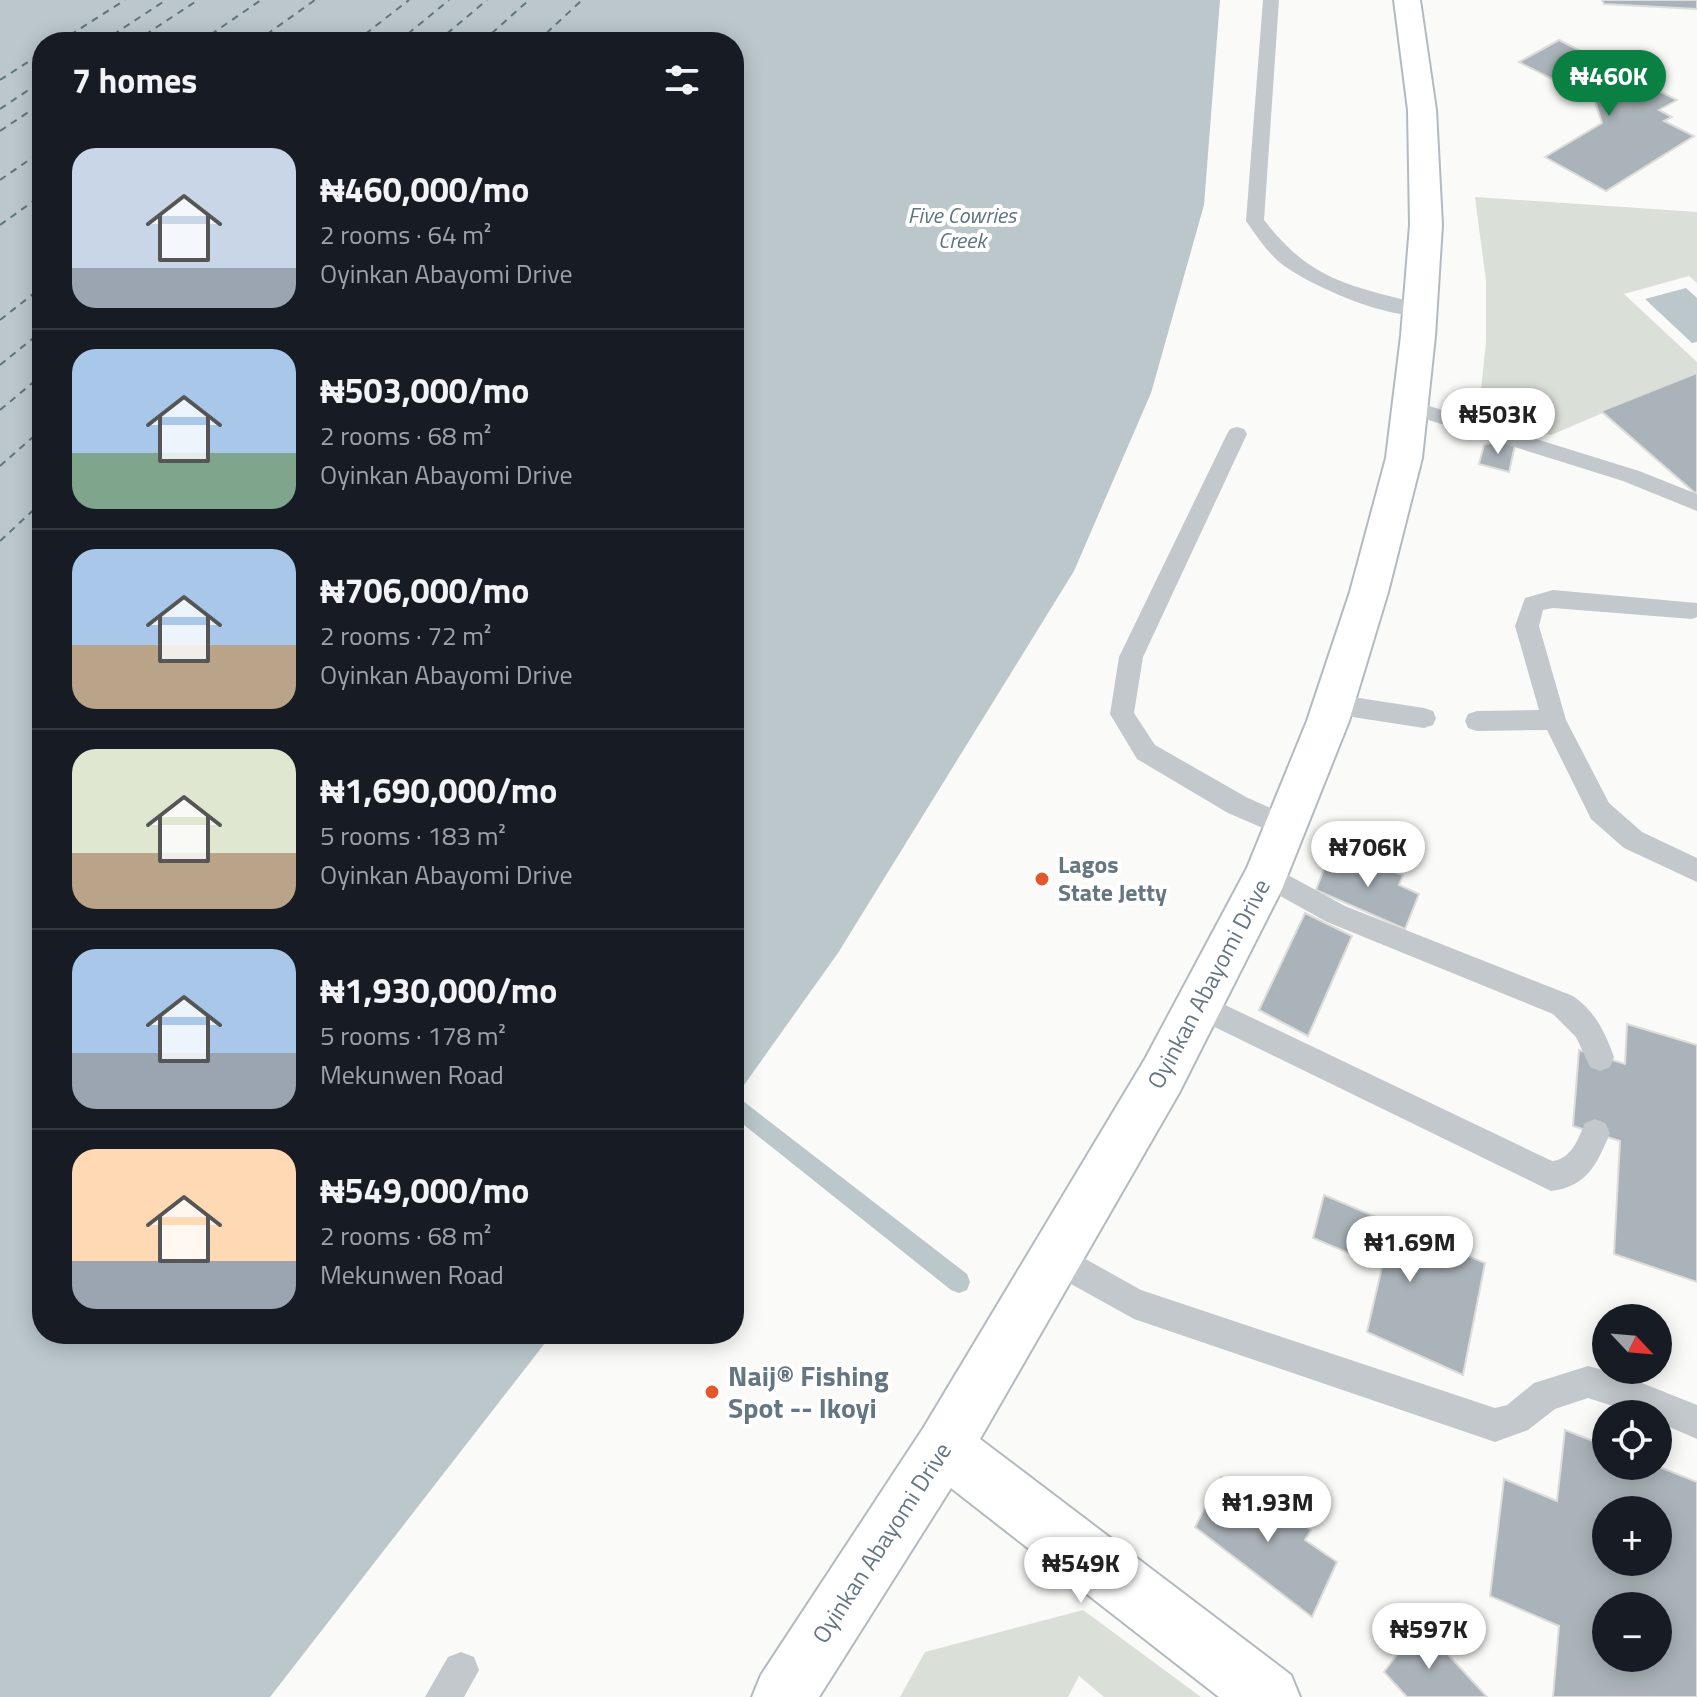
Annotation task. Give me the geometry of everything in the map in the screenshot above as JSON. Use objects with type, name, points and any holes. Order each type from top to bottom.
[{"type":"street","name":"Oyinkan Abayomi Drive","points":[[783,1697],[944,1447],[1162,1076],[1266,875],[1333,704],[1369,592],[1404,458],[1410,407],[1426,225],[1422,110],[1407,0]]},
{"type":"street","points":[[944,1447],[1269,1697]]},
{"type":"lane","points":[[1271,0],[1255,221],[1285,259],[1333,286],[1385,304],[1420,310]]},
{"type":"lane","points":[[1410,407],[1616,471],[1697,503]]},
{"type":"lane","points":[[1237,434],[1131,657],[1122,714],[1146,752],[1237,805],[1286,827]]},
{"type":"lane","points":[[1692,610],[1553,599],[1533,604],[1527,626],[1554,720],[1600,811],[1633,840],[1697,871]]},
{"type":"lane","points":[[1333,704],[1424,718]]},
{"type":"lane","points":[[1477,721],[1554,720]]},
{"type":"lane","points":[[1266,875],[1336,914],[1563,1005],[1580,1016],[1588,1027],[1600,1057]]},
{"type":"lane","points":[[1198,1005],[1551,1176],[1564,1175],[1581,1166],[1595,1133]]},
{"type":"lane","points":[[1055,1258],[1134,1303],[1495,1425],[1516,1418],[1546,1395],[1588,1382],[1697,1422]]},
{"type":"shaded area","points":[[1475,197],[1697,212],[1697,283],[1689,276],[1624,294],[1697,362],[1697,373],[1551,435],[1478,420],[1486,341],[1486,281]]},
{"type":"shaded area","points":[[1083,1610],[1201,1697],[1104,1697],[1079,1676],[1068,1697],[900,1697],[925,1652]]},
{"type":"water","name":"Five Cowries Creek","points":[[0,0],[1220,0],[1204,205],[1151,393],[1074,571],[838,953],[744,1085],[744,32],[32,32],[32,1344],[544,1344],[270,1697],[0,1697]]},
{"type":"water","points":[[1686,288],[1697,298],[1697,342],[1692,343],[1645,299]]},
{"type":"building","points":[[1602,0],[1697,0],[1697,9],[1604,4]]},
{"type":"building","points":[[1559,40],[1677,100],[1659,110],[1672,117],[1664,121],[1694,136],[1606,191],[1545,157],[1602,123],[1595,101],[1519,62]]},
{"type":"building","points":[[1697,373],[1697,492],[1695,493],[1601,411]]},
{"type":"building","points":[[1498,441],[1515,445],[1509,472],[1479,464],[1484,445]]},
{"type":"building","points":[[1331,851],[1403,875],[1399,885],[1419,894],[1405,929],[1316,890]]},
{"type":"building","points":[[1305,913],[1352,936],[1308,1036],[1259,1010]]},
{"type":"building","points":[[1627,1024],[1697,1045],[1697,1282],[1614,1254],[1620,1141],[1573,1126],[1579,1050],[1625,1064]]},
{"type":"building","points":[[1324,1195],[1485,1263],[1463,1375],[1367,1332],[1382,1267],[1313,1238]]},
{"type":"building","points":[[1565,1430],[1592,1441],[1592,1480],[1672,1480],[1672,1472],[1697,1482],[1697,1697],[1553,1697],[1559,1626],[1490,1596],[1504,1479],[1557,1501]]},
{"type":"building","points":[[1221,1477],[1255,1504],[1262,1493],[1311,1530],[1305,1540],[1337,1562],[1312,1617],[1195,1527]]},
{"type":"building","points":[[1420,1624],[1487,1697],[1407,1697],[1384,1672]]},
{"type":"waterway","points":[[744,1112],[959,1282]]},
{"type":"ferry route","points":[[75,32],[125,0]]},
{"type":"ferry route","points":[[117,32],[166,0]]},
{"type":"ferry route","points":[[149,32],[198,0]]},
{"type":"ferry route","points":[[215,32],[261,0]]},
{"type":"ferry route","points":[[270,32],[315,0]]},
{"type":"ferry route","points":[[368,32],[409,0]]},
{"type":"ferry route","points":[[410,32],[449,0]]},
{"type":"ferry route","points":[[449,32],[487,0]]},
{"type":"ferry route","points":[[493,32],[529,0]]},
{"type":"ferry route","points":[[548,32],[582,0]]},
{"type":"ferry route","points":[[0,80],[32,59]]},
{"type":"ferry route","points":[[0,109],[32,88]]},
{"type":"ferry route","points":[[0,131],[32,110]]},
{"type":"ferry route","points":[[0,180],[32,158]]},
{"type":"ferry route","points":[[0,225],[32,202]]},
{"type":"ferry route","points":[[0,320],[32,295]]},
{"type":"ferry route","points":[[0,365],[32,339]]},
{"type":"ferry route","points":[[0,410],[32,383]]},
{"type":"ferry route","points":[[0,466],[32,438]]},
{"type":"ferry route","points":[[0,541],[32,511]]},
{"type":"place","name":"Lagos State Jetty","points":[[1042,879]]},
{"type":"place","name":"Naij® Fishing Spot -- Ikoyi","points":[[712,1392]]}]
